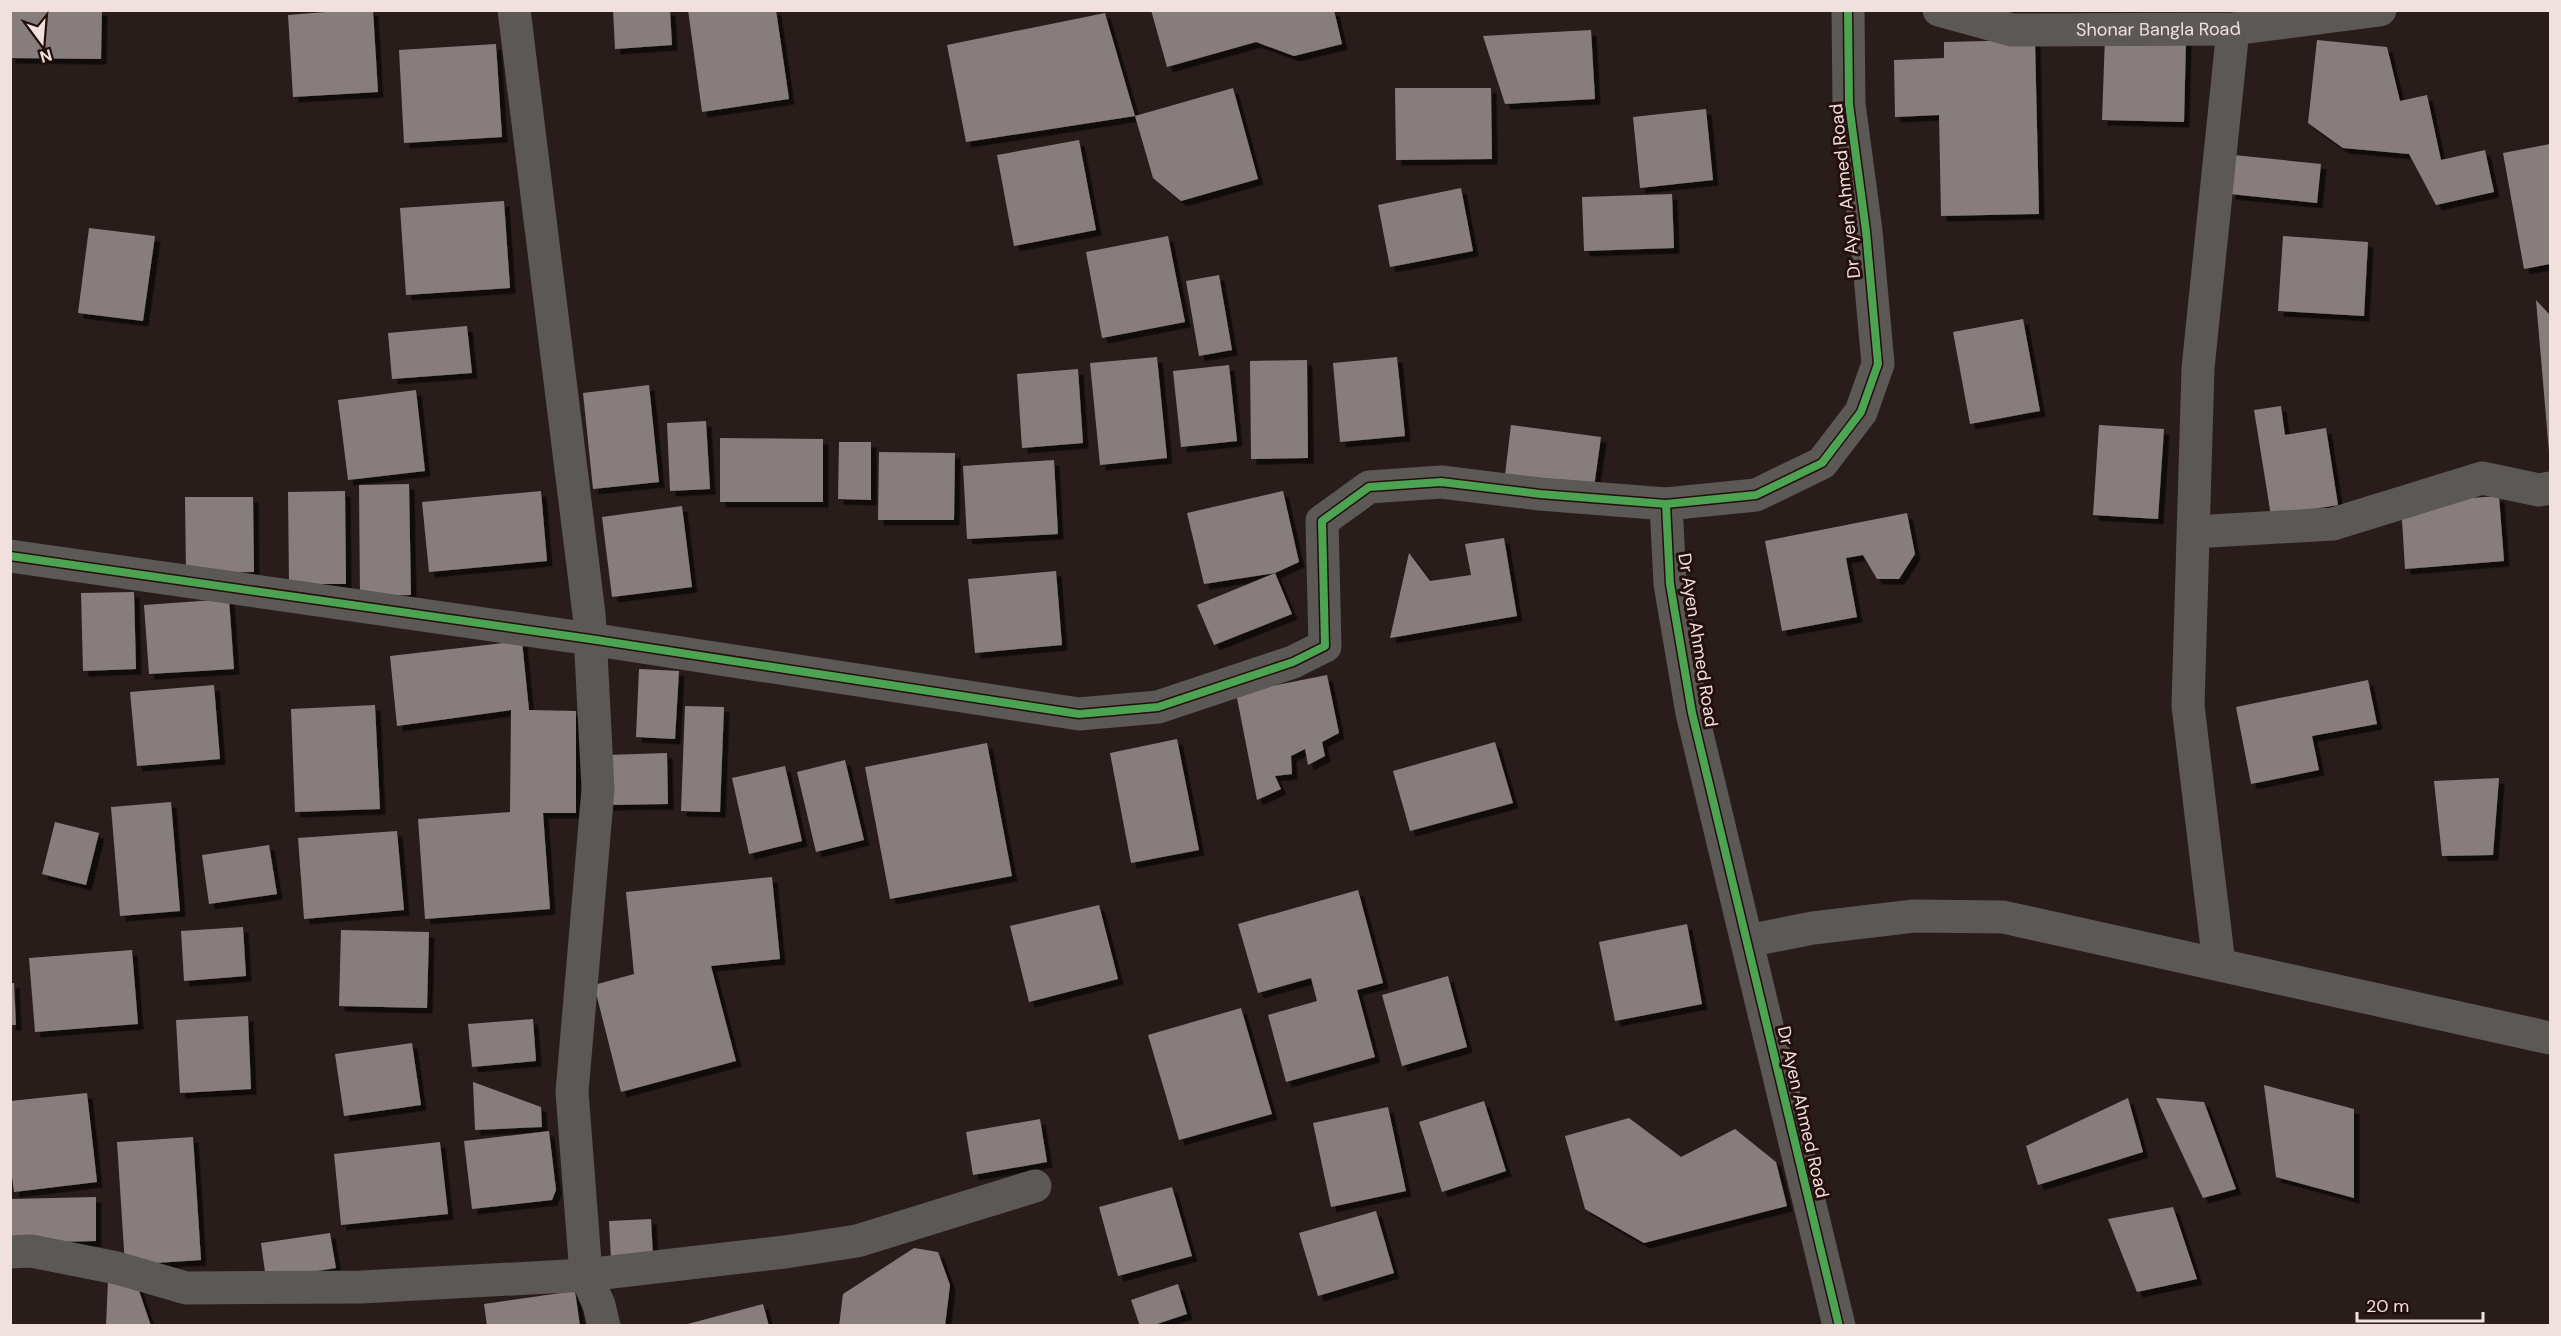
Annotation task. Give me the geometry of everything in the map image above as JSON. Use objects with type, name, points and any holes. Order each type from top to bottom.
[{"type":"street","points":[[514,10],[590,614],[598,789],[572,1092],[586,1275],[599,1305],[604,1326]]},
{"type":"street","name":"Dr Ayen Ahmed Road","points":[[1839,1326],[1692,713],[1670,584],[1666,504],[1756,495],[1822,463],[1862,412],[1878,364],[1866,231],[1849,104],[1848,10]]},
{"type":"street","name":"Shonar Bangla Road","points":[[1939,10],[2012,30],[2233,28],[2380,10]]},
{"type":"street","points":[[2219,964],[2188,706],[2198,368],[2233,28]]},
{"type":"street","points":[[2194,532],[2333,524],[2482,478],[2539,490],[2550,488]]},
{"type":"street","points":[[10,556],[590,639],[1079,714],[1158,707],[1293,662],[1324,646],[1322,521],[1369,487],[1441,482],[1666,504]]},
{"type":"street","points":[[1747,941],[1813,928],[1914,916],[2003,916],[2550,1038]]},
{"type":"street","points":[[10,1252],[31,1251],[117,1268],[186,1288],[361,1287],[586,1275],[785,1252],[858,1241],[1035,1186]]},
{"type":"building","points":[[10,10],[102,10],[101,59],[10,58]]},
{"type":"building","points":[[373,10],[378,92],[293,97],[288,15]]},
{"type":"building","points":[[613,10],[670,10],[672,45],[615,49]]},
{"type":"building","points":[[688,10],[776,10],[789,99],[702,112]]},
{"type":"building","points":[[1151,10],[1334,10],[1342,44],[1294,56],[1256,42],[1167,67]]},
{"type":"building","points":[[1105,13],[1135,116],[966,142],[947,45]]},
{"type":"building","points":[[1591,30],[1595,99],[1505,104],[1483,36]]},
{"type":"building","points":[[2105,37],[2186,39],[2184,122],[2102,120]]},
{"type":"building","points":[[2035,40],[2039,214],[1941,216],[1939,115],[1895,117],[1894,60],[1944,58],[1944,42]]},
{"type":"building","points":[[2317,40],[2387,47],[2400,101],[2427,95],[2441,160],[2485,150],[2494,192],[2436,205],[2409,154],[2343,148],[2308,123]]},
{"type":"building","points":[[496,44],[502,137],[404,143],[399,50]]},
{"type":"building","points":[[1233,88],[1258,179],[1181,201],[1153,178],[1135,116]]},
{"type":"building","points":[[1395,88],[1491,88],[1492,159],[1396,160]]},
{"type":"building","points":[[1706,109],[1713,180],[1640,188],[1633,117]]},
{"type":"building","points":[[1079,140],[1096,230],[1014,246],[997,155]]},
{"type":"building","points":[[2550,144],[2550,264],[2524,269],[2503,153]]},
{"type":"building","points":[[2234,155],[2321,164],[2317,203],[2230,194]]},
{"type":"building","points":[[1461,188],[1473,251],[1390,267],[1378,205]]},
{"type":"building","points":[[1672,194],[1674,248],[1584,251],[1582,197]]},
{"type":"building","points":[[504,201],[510,288],[406,295],[400,208]]},
{"type":"building","points":[[89,228],[155,236],[143,321],[78,313]]},
{"type":"building","points":[[1168,236],[1185,322],[1102,338],[1086,252]]},
{"type":"building","points":[[2283,236],[2368,242],[2364,316],[2278,311]]},
{"type":"building","points":[[1219,275],[1232,350],[1199,356],[1186,281]]},
{"type":"building","points":[[2536,300],[2550,315],[2550,452],[2549,452]]},
{"type":"building","points":[[2023,319],[2040,411],[1970,424],[1953,332]]},
{"type":"building","points":[[467,326],[472,373],[392,379],[388,333]]},
{"type":"building","points":[[1157,357],[1167,458],[1100,465],[1090,363]]},
{"type":"building","points":[[1397,357],[1405,436],[1340,442],[1333,363]]},
{"type":"building","points":[[1307,360],[1308,458],[1251,459],[1250,361]]},
{"type":"building","points":[[1229,365],[1237,441],[1181,447],[1173,371]]},
{"type":"building","points":[[1078,369],[1083,443],[1022,448],[1017,374]]},
{"type":"building","points":[[649,385],[659,482],[593,489],[583,393]]},
{"type":"building","points":[[416,390],[425,471],[348,480],[338,400]]},
{"type":"building","points":[[2281,406],[2285,435],[2326,428],[2338,505],[2271,516],[2254,410]]},
{"type":"building","points":[[706,421],[710,489],[670,491],[667,423]]},
{"type":"building","points":[[1511,425],[1601,437],[1594,487],[1505,475]]},
{"type":"building","points":[[2099,425],[2164,429],[2158,519],[2093,515]]},
{"type":"building","points":[[720,438],[823,439],[823,502],[720,502]]},
{"type":"building","points":[[839,442],[871,442],[871,500],[838,499]]},
{"type":"building","points":[[879,452],[955,453],[954,520],[878,520]]},
{"type":"building","points":[[1054,460],[1058,534],[967,539],[963,466]]},
{"type":"building","points":[[409,484],[411,595],[360,596],[359,485]]},
{"type":"building","points":[[345,491],[346,584],[289,584],[288,492]]},
{"type":"building","points":[[541,491],[547,561],[429,572],[422,502]]},
{"type":"building","points":[[1283,491],[1299,562],[1275,573],[1204,584],[1187,513]]},
{"type":"building","points":[[2499,496],[2504,561],[2405,569],[2401,503]]},
{"type":"building","points":[[185,497],[253,497],[254,572],[186,573]]},
{"type":"building","points":[[682,506],[692,587],[612,597],[602,517]]},
{"type":"building","points":[[1907,513],[1915,554],[1899,579],[1877,579],[1863,555],[1846,558],[1857,617],[1782,631],[1765,541]]},
{"type":"building","points":[[1504,538],[1517,616],[1390,638],[1409,553],[1430,581],[1471,575],[1465,544]]},
{"type":"building","points":[[1056,571],[1062,645],[975,653],[968,579]]},
{"type":"building","points":[[1275,573],[1292,614],[1214,645],[1197,605]]},
{"type":"building","points":[[134,592],[136,669],[83,671],[81,593]]},
{"type":"building","points":[[229,599],[234,669],[149,674],[144,605]]},
{"type":"building","points":[[522,641],[529,710],[576,711],[576,813],[543,813],[550,909],[425,919],[418,819],[510,812],[511,710],[397,726],[390,656]]},
{"type":"building","points":[[639,669],[679,671],[675,739],[636,737]]},
{"type":"building","points":[[1327,675],[1339,733],[1322,742],[1325,756],[1308,765],[1305,749],[1291,756],[1292,774],[1275,776],[1281,789],[1257,800],[1236,693]]},
{"type":"building","points":[[2368,680],[2377,724],[2312,736],[2319,770],[2251,784],[2236,707]]},
{"type":"building","points":[[214,685],[220,759],[137,766],[130,692]]},
{"type":"building","points":[[375,705],[380,809],[295,812],[291,709]]},
{"type":"building","points":[[685,706],[724,707],[720,812],[681,811]]},
{"type":"building","points":[[1177,739],[1199,850],[1131,863],[1110,753]]},
{"type":"building","points":[[1495,742],[1513,803],[1410,831],[1393,771]]},
{"type":"building","points":[[987,743],[1012,876],[890,899],[865,767]]},
{"type":"building","points":[[667,753],[668,804],[608,805],[607,755]]},
{"type":"building","points":[[845,760],[864,840],[816,852],[797,772]]},
{"type":"building","points":[[785,766],[802,841],[749,854],[732,778]]},
{"type":"building","points":[[2499,778],[2493,855],[2442,856],[2434,781]]},
{"type":"building","points":[[171,802],[180,911],[120,916],[111,807]]},
{"type":"building","points":[[55,822],[99,833],[86,885],[42,874]]},
{"type":"building","points":[[397,831],[404,910],[304,919],[298,838]]},
{"type":"building","points":[[269,845],[277,894],[209,904],[202,855]]},
{"type":"building","points":[[772,877],[780,959],[711,966],[736,1061],[621,1092],[594,985],[634,974],[626,892]]},
{"type":"building","points":[[1358,890],[1383,983],[1357,990],[1375,1057],[1286,1082],[1268,1015],[1317,1001],[1311,978],[1258,993],[1238,924]]},
{"type":"building","points":[[1099,905],[1118,979],[1029,1002],[1010,926]]},
{"type":"building","points":[[1687,924],[1702,1004],[1615,1021],[1599,942]]},
{"type":"building","points":[[243,927],[246,976],[184,981],[181,931]]},
{"type":"building","points":[[341,930],[429,932],[427,1008],[339,1006]]},
{"type":"building","points":[[132,950],[138,1024],[35,1032],[29,958]]},
{"type":"building","points":[[1448,976],[1467,1047],[1402,1066],[1382,995]]},
{"type":"building","points":[[10,983],[14,983],[16,1025],[10,1025]]},
{"type":"building","points":[[1241,1008],[1272,1114],[1179,1140],[1148,1035]]},
{"type":"building","points":[[248,1016],[251,1089],[180,1093],[176,1020]]},
{"type":"building","points":[[533,1019],[536,1061],[472,1067],[468,1024]]},
{"type":"building","points":[[412,1043],[421,1105],[344,1116],[335,1054]]},
{"type":"building","points":[[473,1082],[541,1107],[542,1127],[475,1130]]},
{"type":"building","points":[[2264,1085],[2354,1109],[2354,1198],[2276,1177]]},
{"type":"building","points":[[87,1093],[97,1182],[14,1192],[10,1162],[10,1101]]},
{"type":"building","points":[[2128,1098],[2143,1152],[2038,1185],[2026,1146]]},
{"type":"building","points":[[2156,1098],[2204,1102],[2236,1189],[2203,1198]]},
{"type":"building","points":[[1484,1101],[1506,1171],[1442,1192],[1419,1122]]},
{"type":"building","points":[[1388,1107],[1406,1191],[1331,1207],[1313,1123]]},
{"type":"building","points":[[1629,1118],[1681,1157],[1735,1129],[1776,1162],[1787,1206],[1644,1243],[1585,1209],[1565,1136]]},
{"type":"building","points":[[1040,1119],[1047,1162],[973,1175],[966,1132]]},
{"type":"building","points":[[549,1131],[556,1190],[552,1200],[472,1209],[464,1141]]},
{"type":"building","points":[[193,1137],[201,1260],[125,1265],[117,1142]]},
{"type":"building","points":[[440,1142],[448,1214],[341,1225],[334,1154]]},
{"type":"building","points":[[1172,1187],[1192,1256],[1118,1276],[1099,1207]]},
{"type":"building","points":[[96,1197],[96,1241],[10,1243],[10,1199]]},
{"type":"building","points":[[2173,1207],[2197,1279],[2137,1292],[2108,1219]]},
{"type":"building","points":[[1376,1211],[1394,1273],[1318,1296],[1299,1233]]},
{"type":"building","points":[[651,1219],[653,1257],[611,1259],[609,1221]]},
{"type":"building","points":[[330,1233],[336,1268],[266,1279],[261,1243]]},
{"type":"building","points":[[914,1248],[938,1252],[950,1285],[945,1326],[839,1326],[843,1294]]},
{"type":"building","points":[[108,1280],[136,1282],[151,1326],[106,1326]]},
{"type":"building","points":[[1178,1284],[1187,1314],[1151,1326],[1140,1326],[1131,1300]]},
{"type":"building","points":[[575,1291],[580,1326],[487,1326],[484,1304]]},
{"type":"building","points":[[763,1304],[769,1326],[684,1326],[684,1325]]},
{"type":"cycle path","points":[[1839,1326],[1692,713],[1670,584],[1666,504],[1756,495],[1822,463],[1861,412],[1878,364],[1866,231],[1849,104],[1848,10]]},
{"type":"cycle path","points":[[10,556],[590,639],[1079,714],[1158,707],[1293,662],[1325,646],[1322,521],[1369,487],[1441,482],[1540,494],[1666,504]]}]
